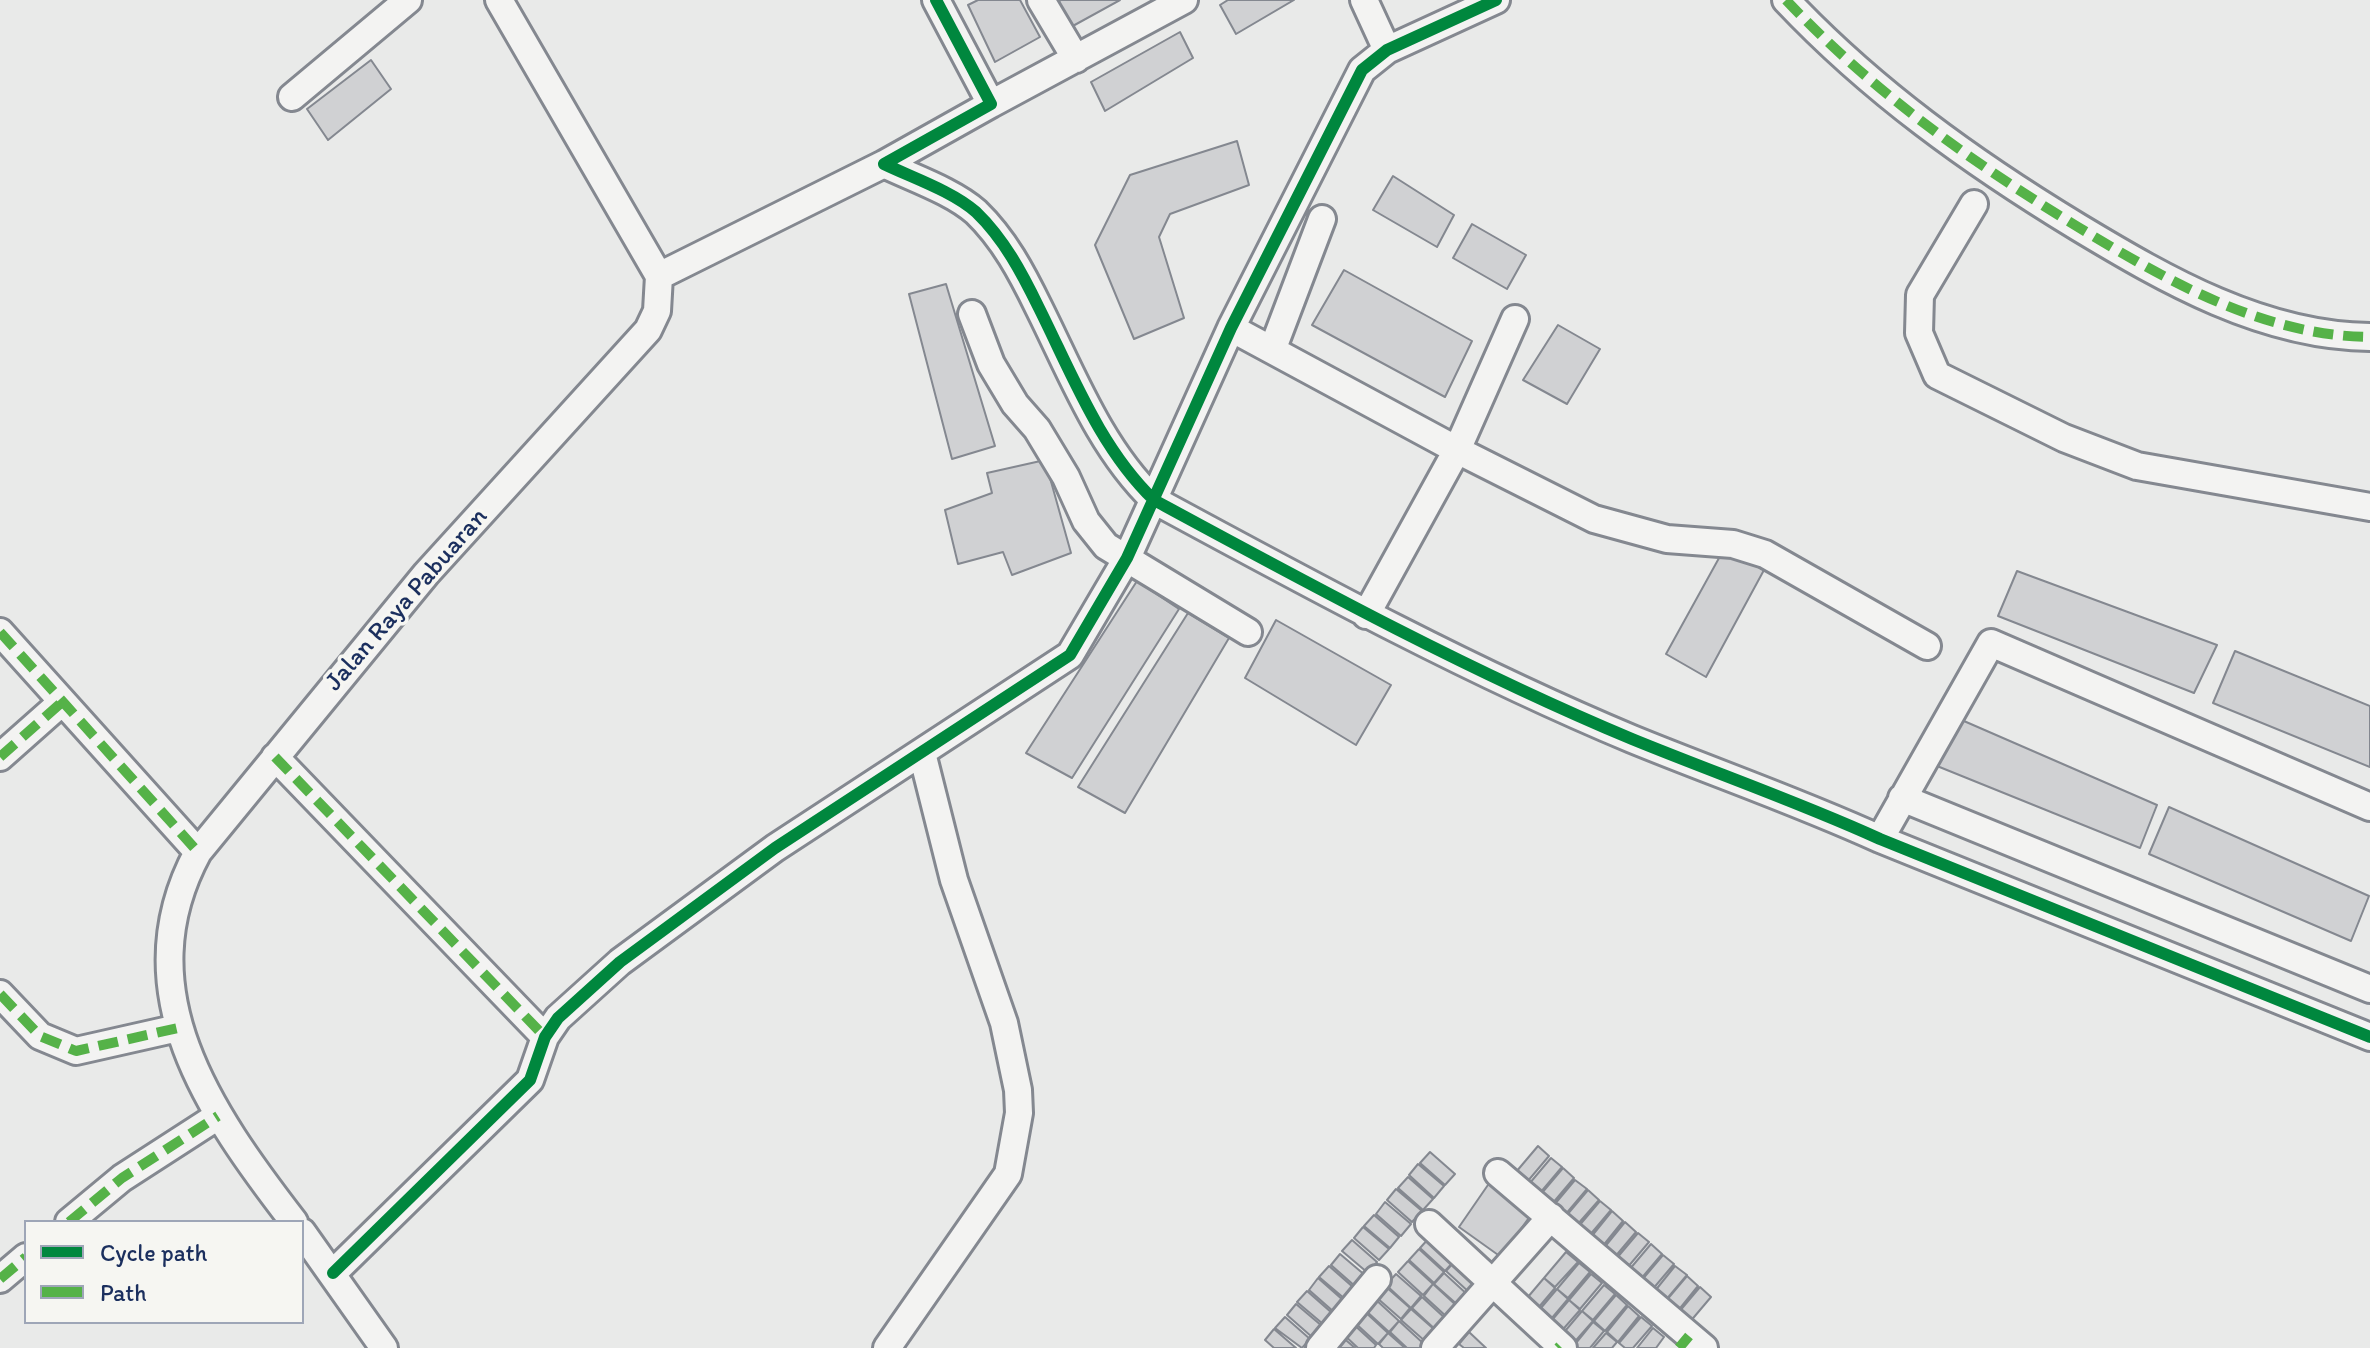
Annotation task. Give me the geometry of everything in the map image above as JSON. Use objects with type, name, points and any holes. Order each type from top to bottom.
[{"type":"street","points":[[292,97],[408,0]]},
{"type":"street","points":[[499,0],[659,276],[884,164],[1184,0]]},
{"type":"street","points":[[936,0],[991,104]]},
{"type":"street","points":[[1041,0],[1076,59]]},
{"type":"street","points":[[1364,0],[1387,50]]},
{"type":"street","points":[[1786,0],[1839,53],[1927,128],[2004,182],[2114,249],[2178,285],[2247,314],[2370,337]]},
{"type":"street","points":[[333,1273],[530,1080],[545,1037],[573,1001],[620,962],[775,848],[1070,655],[1127,558],[1231,328],[1362,70],[1387,50],[1487,2]]},
{"type":"street","points":[[884,164],[973,209],[998,235],[1024,278],[1112,450],[1131,478],[1154,500],[1366,615],[1632,739],[1803,804],[1880,839],[2370,1037]]},
{"type":"street","points":[[1974,204],[1920,295],[1919,333],[1927,360],[1937,375],[2064,438],[2137,466],[2370,507]]},
{"type":"street","points":[[1273,348],[1322,219]]},
{"type":"street","name":"Jalan Raya Pabuaran","points":[[293,1220],[218,1116],[178,1028],[169,972],[171,923],[182,882],[198,852],[426,574],[648,330],[657,311],[659,276]]},
{"type":"street","points":[[972,314],[991,364],[1066,477],[1086,521],[1106,546],[1248,632]]},
{"type":"street","points":[[1366,615],[1457,450],[1515,319]]},
{"type":"street","points":[[1231,328],[1457,450],[1594,519],[1667,539],[1733,544],[1765,554],[1927,646]]},
{"type":"street","points":[[0,632],[198,852]]},
{"type":"street","points":[[1880,839],[1991,643],[2370,807]]},
{"type":"street","points":[[0,757],[62,702]]},
{"type":"street","points":[[887,1348],[1008,1174],[1019,1113],[1018,1090],[1004,1023],[954,880],[922,753]]},
{"type":"street","points":[[275,757],[545,1037]]},
{"type":"street","points":[[1902,798],[2370,989]]},
{"type":"street","points":[[0,994],[40,1036],[76,1051],[178,1028]]},
{"type":"street","points":[[71,1220],[122,1178],[218,1116]]},
{"type":"street","points":[[1498,1173],[1691,1344]]},
{"type":"street","points":[[1435,1348],[1551,1217]]},
{"type":"street","points":[[1429,1224],[1561,1347]]},
{"type":"street","points":[[304,1235],[384,1348]]},
{"type":"street","points":[[0,1279],[24,1259]]},
{"type":"street","points":[[1320,1348],[1377,1279]]},
{"type":"building","points":[[978,0],[1020,0],[1040,37],[995,62],[968,5]]},
{"type":"building","points":[[1120,0],[1071,27],[1058,2]]},
{"type":"building","points":[[1228,0],[1294,0],[1236,34],[1220,5]]},
{"type":"building","points":[[1180,32],[1193,58],[1105,111],[1091,82]]},
{"type":"building","points":[[371,60],[391,89],[328,140],[307,109]]},
{"type":"building","points":[[1237,141],[1249,185],[1170,214],[1159,237],[1184,318],[1134,339],[1095,245],[1130,175]]},
{"type":"building","points":[[1393,176],[1454,215],[1437,247],[1373,210]]},
{"type":"building","points":[[1472,224],[1526,255],[1507,289],[1453,258]]},
{"type":"building","points":[[1344,270],[1472,341],[1445,397],[1312,325]]},
{"type":"building","points":[[946,284],[995,446],[952,459],[909,294]]},
{"type":"building","points":[[1558,325],[1600,349],[1567,404],[1523,380]]},
{"type":"building","points":[[1045,460],[1071,553],[1012,575],[1003,552],[958,564],[945,510],[992,493],[987,473]]},
{"type":"building","points":[[1724,549],[1764,570],[1706,677],[1666,654]]},
{"type":"building","points":[[2017,571],[2217,645],[2194,693],[1998,616]]},
{"type":"building","points":[[1137,581],[1179,609],[1072,778],[1026,753]]},
{"type":"building","points":[[1188,613],[1229,638],[1125,813],[1078,787]]},
{"type":"building","points":[[1276,620],[1391,685],[1356,745],[1245,678]]},
{"type":"building","points":[[2235,651],[2370,706],[2370,767],[2213,703]]},
{"type":"building","points":[[1957,718],[2157,805],[2140,848],[1937,766]]},
{"type":"building","points":[[2169,807],[2369,896],[2351,941],[2149,854]]},
{"type":"building","points":[[1538,1146],[1549,1156],[1527,1182],[1516,1172]]},
{"type":"building","points":[[1430,1152],[1455,1174],[1445,1185],[1420,1163]]},
{"type":"building","points":[[1551,1158],[1562,1167],[1540,1193],[1529,1184]]},
{"type":"building","points":[[1418,1164],[1444,1186],[1434,1198],[1409,1175]]},
{"type":"building","points":[[1563,1168],[1574,1178],[1552,1204],[1541,1194]]},
{"type":"building","points":[[1408,1177],[1433,1199],[1423,1210],[1398,1188]]},
{"type":"building","points":[[1575,1180],[1587,1189],[1565,1215],[1554,1205]]},
{"type":"building","points":[[1490,1182],[1533,1212],[1501,1257],[1459,1227]]},
{"type":"building","points":[[1396,1189],[1422,1211],[1412,1222],[1387,1200]]},
{"type":"building","points":[[1588,1190],[1599,1200],[1577,1225],[1566,1216]]},
{"type":"building","points":[[1600,1201],[1611,1210],[1589,1236],[1578,1227]]},
{"type":"building","points":[[1385,1202],[1411,1224],[1401,1236],[1376,1214]]},
{"type":"building","points":[[1612,1211],[1623,1221],[1602,1247],[1591,1237]]},
{"type":"building","points":[[1374,1215],[1399,1237],[1390,1248],[1364,1226]]},
{"type":"building","points":[[1625,1222],[1636,1232],[1614,1258],[1603,1249]]},
{"type":"building","points":[[1363,1227],[1389,1249],[1379,1260],[1354,1238]]},
{"type":"building","points":[[1638,1233],[1649,1242],[1627,1268],[1616,1259]]},
{"type":"building","points":[[1430,1237],[1455,1260],[1445,1271],[1420,1248]]},
{"type":"building","points":[[1352,1240],[1377,1262],[1368,1273],[1342,1251]]},
{"type":"building","points":[[1651,1244],[1662,1254],[1640,1280],[1629,1270]]},
{"type":"building","points":[[1419,1249],[1444,1272],[1434,1283],[1409,1260]]},
{"type":"building","points":[[1566,1252],[1578,1262],[1555,1287],[1544,1278]]},
{"type":"building","points":[[1340,1254],[1366,1276],[1356,1287],[1331,1265]]},
{"type":"building","points":[[1663,1255],[1674,1264],[1652,1290],[1641,1281]]},
{"type":"building","points":[[1456,1260],[1481,1283],[1471,1294],[1446,1271]]},
{"type":"building","points":[[1408,1261],[1433,1284],[1423,1295],[1398,1272]]},
{"type":"building","points":[[1579,1263],[1590,1272],[1568,1298],[1557,1289]]},
{"type":"building","points":[[1329,1266],[1354,1288],[1345,1299],[1319,1277]]},
{"type":"building","points":[[1675,1266],[1687,1275],[1665,1301],[1654,1292]]},
{"type":"building","points":[[1444,1273],[1469,1296],[1460,1307],[1434,1284]]},
{"type":"building","points":[[1396,1274],[1421,1296],[1411,1308],[1386,1285]]},
{"type":"building","points":[[1591,1274],[1602,1283],[1580,1309],[1569,1300]]},
{"type":"building","points":[[1687,1276],[1698,1286],[1677,1312],[1665,1302]]},
{"type":"building","points":[[1318,1278],[1344,1301],[1334,1312],[1309,1290]]},
{"type":"building","points":[[1544,1278],[1555,1288],[1533,1314],[1522,1304]]},
{"type":"building","points":[[1433,1284],[1458,1307],[1448,1318],[1424,1296]]},
{"type":"building","points":[[1604,1285],[1615,1294],[1593,1320],[1582,1311]]},
{"type":"building","points":[[1385,1286],[1410,1308],[1401,1319],[1376,1297]]},
{"type":"building","points":[[1700,1287],[1711,1297],[1689,1323],[1678,1313]]},
{"type":"building","points":[[1557,1289],[1568,1299],[1546,1325],[1535,1315]]},
{"type":"building","points":[[1307,1291],[1332,1313],[1323,1324],[1297,1302]]},
{"type":"building","points":[[1616,1295],[1627,1305],[1605,1331],[1594,1321]]},
{"type":"building","points":[[1422,1297],[1447,1320],[1437,1331],[1412,1308]]},
{"type":"building","points":[[1374,1298],[1399,1321],[1389,1332],[1364,1309]]},
{"type":"building","points":[[1569,1300],[1580,1310],[1558,1335],[1547,1326]]},
{"type":"building","points":[[1296,1304],[1322,1326],[1312,1337],[1287,1315]]},
{"type":"building","points":[[1628,1306],[1639,1316],[1618,1342],[1607,1332]]},
{"type":"building","points":[[1411,1309],[1436,1331],[1426,1342],[1401,1320]]},
{"type":"building","points":[[1363,1310],[1388,1333],[1378,1344],[1353,1321]]},
{"type":"building","points":[[1582,1311],[1593,1321],[1571,1346],[1560,1337]]},
{"type":"building","points":[[1285,1317],[1310,1339],[1302,1348],[1275,1328]]},
{"type":"building","points":[[1641,1317],[1652,1326],[1633,1348],[1625,1348],[1619,1343]]},
{"type":"building","points":[[1399,1321],[1424,1344],[1421,1348],[1407,1348],[1390,1332]]},
{"type":"building","points":[[1351,1322],[1376,1345],[1374,1348],[1358,1348],[1342,1333]]},
{"type":"building","points":[[1593,1322],[1604,1331],[1590,1348],[1572,1348]]},
{"type":"building","points":[[1653,1328],[1664,1337],[1656,1348],[1637,1348]]},
{"type":"building","points":[[1274,1329],[1296,1348],[1274,1348],[1265,1340]]},
{"type":"building","points":[[1469,1332],[1486,1348],[1464,1348],[1459,1344]]},
{"type":"building","points":[[1388,1333],[1405,1348],[1383,1348],[1379,1344]]},
{"type":"building","points":[[1606,1333],[1617,1342],[1612,1348],[1593,1348]]},
{"type":"building","points":[[1340,1335],[1355,1348],[1333,1348]]},
{"type":"marked path","points":[[1786,0],[1853,65],[1924,123],[1999,177],[2111,247],[2181,285],[2254,316],[2330,334],[2370,337]]},
{"type":"marked path","points":[[0,632],[198,852]]},
{"type":"marked path","points":[[0,757],[62,702]]},
{"type":"marked path","points":[[275,757],[545,1037]]},
{"type":"marked path","points":[[0,994],[40,1036],[76,1051],[178,1028]]},
{"type":"marked path","points":[[71,1220],[122,1178],[218,1116]]},
{"type":"marked path","points":[[0,1279],[24,1259]]},
{"type":"marked path","points":[[1679,1348],[1689,1336]]},
{"type":"cycle path","points":[[936,0],[991,104],[884,164],[956,198],[976,212],[995,233],[1026,282],[1103,434],[1135,480],[1154,500],[1390,626],[1632,739],[2370,1037]]},
{"type":"cycle path","points":[[333,1273],[530,1080],[545,1037],[558,1018],[620,962],[775,848],[1070,655],[1127,558],[1231,328],[1362,70],[1387,50],[1496,0]]}]
